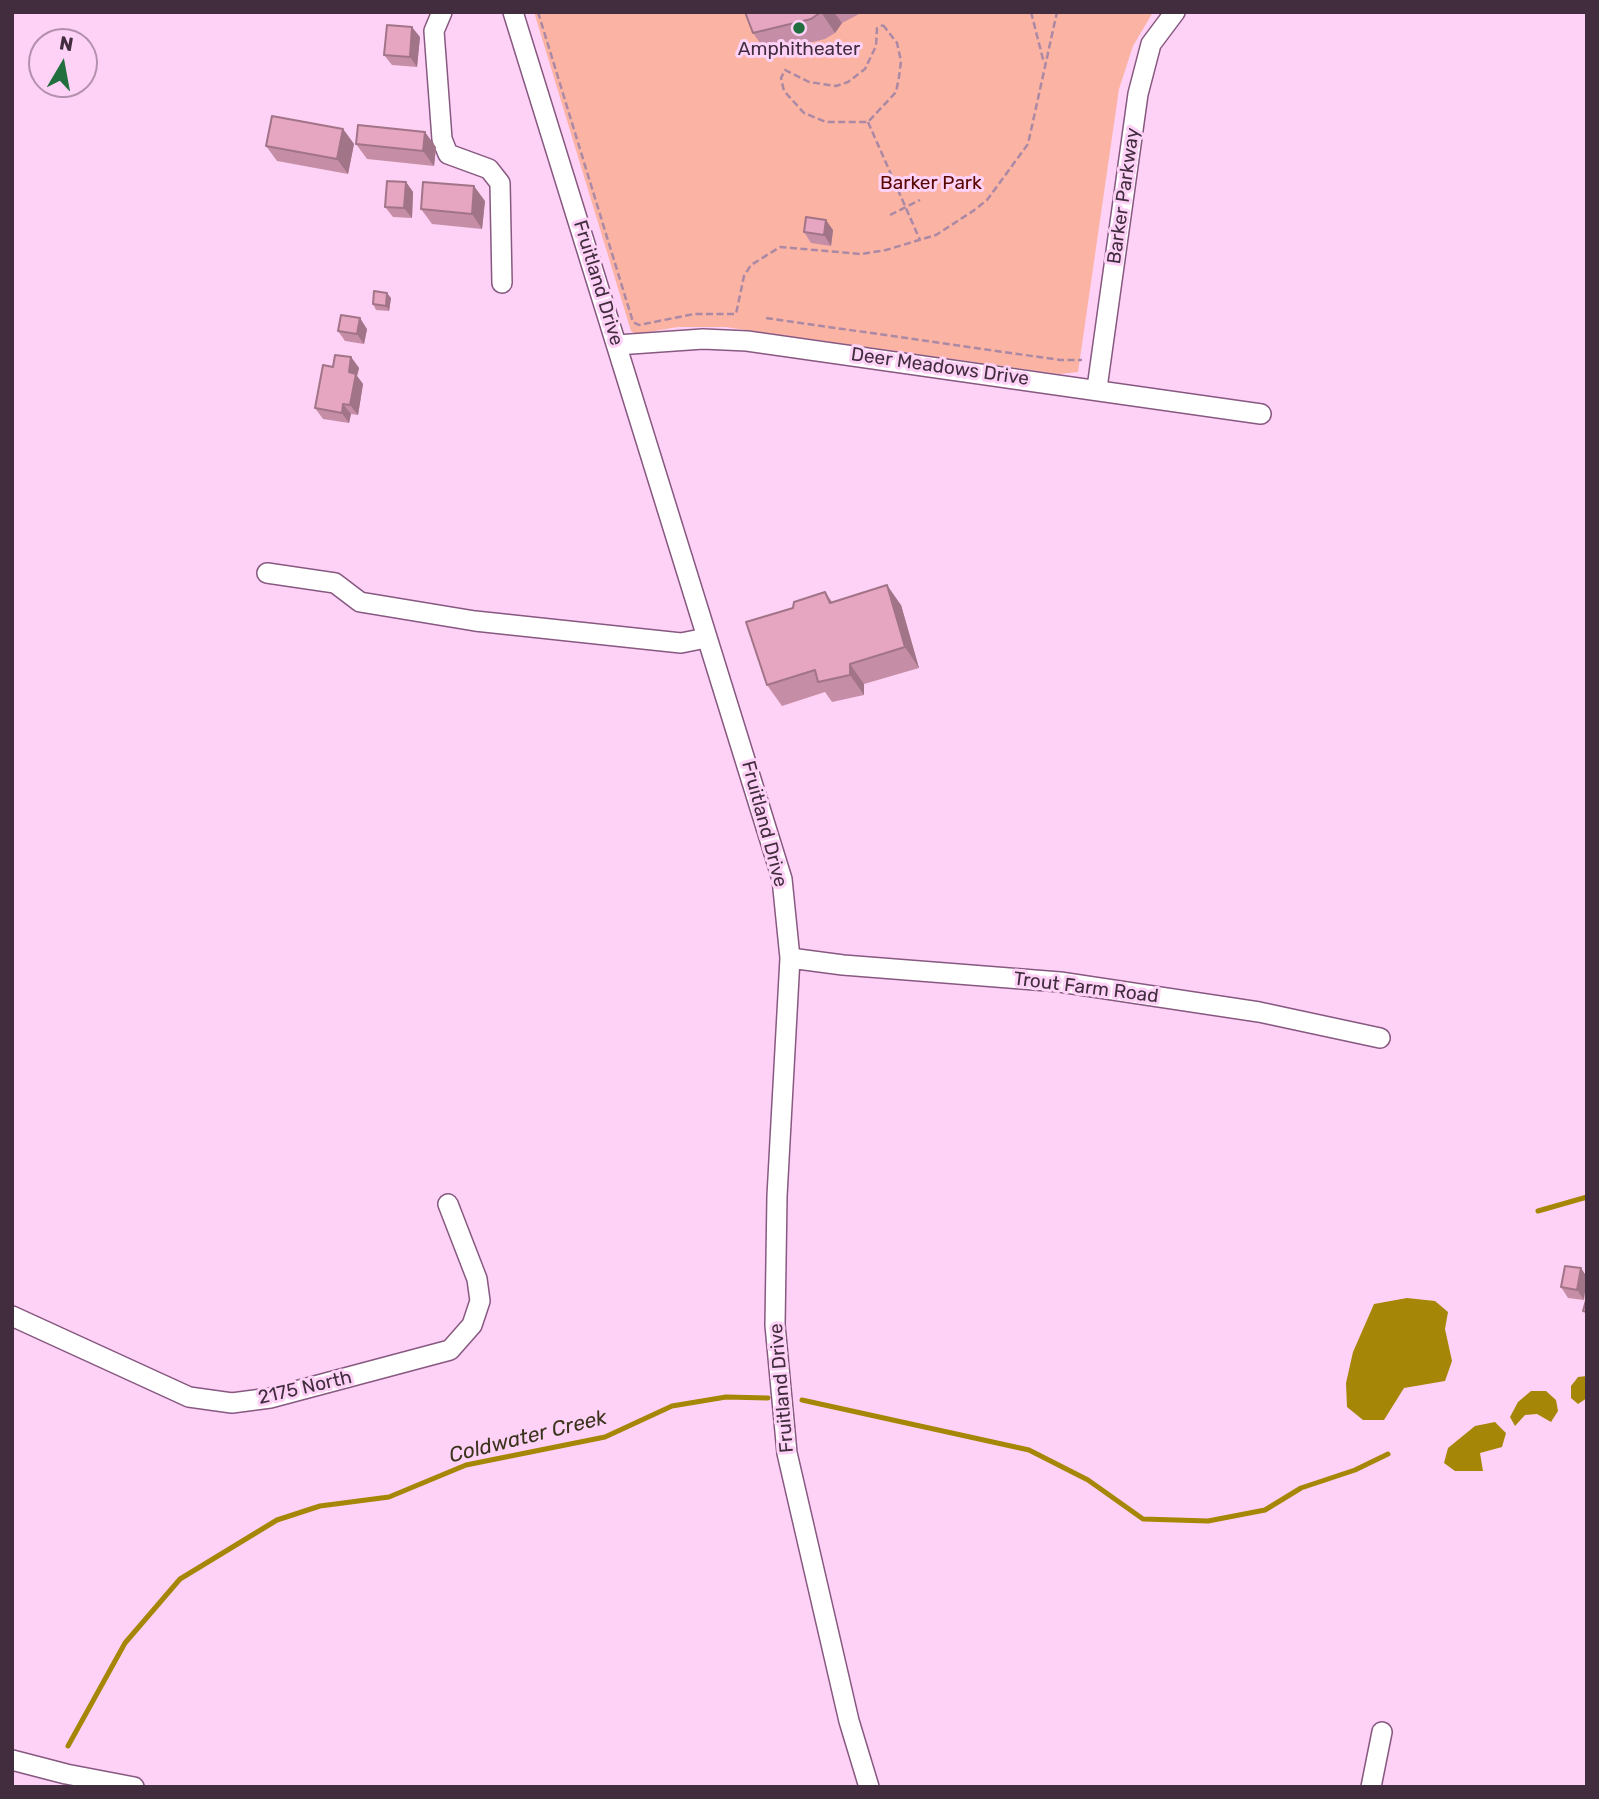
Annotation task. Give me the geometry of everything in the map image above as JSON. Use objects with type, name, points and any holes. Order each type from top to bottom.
[{"type":"street","points":[[442,12],[434,31],[442,139],[448,154],[489,169],[500,183],[502,283]]},
{"type":"street","name":"Fruitland Drive","points":[[513,12],[782,879],[790,958],[777,1196],[775,1313],[787,1453],[849,1721],[869,1787]]},
{"type":"street","name":"Barker Parkway","points":[[1097,388],[1138,94],[1151,44],[1175,12]]},
{"type":"street","name":"Deer Meadows Drive","points":[[617,345],[703,340],[747,341],[1097,388],[1261,414]]},
{"type":"street","points":[[267,573],[335,583],[359,602],[475,621],[681,643],[706,638]]},
{"type":"street","name":"Trout Farm Road","points":[[790,958],[843,965],[1060,982],[1259,1012],[1380,1038]]},
{"type":"street","name":"2175 North","points":[[12,1316],[188,1397],[232,1403],[296,1391],[450,1350],[472,1325],[480,1301],[477,1279],[447,1204]]},
{"type":"street","points":[[1371,1787],[1382,1732]]},
{"type":"street","points":[[12,1760],[134,1787]]},
{"type":"path","points":[[538,12],[633,322],[639,325],[694,314],[736,314],[744,276],[759,258],[780,247],[861,254],[936,235],[974,211],[987,200],[1028,144],[1034,127],[1057,12]]},
{"type":"path","points":[[1031,12],[1045,64]]},
{"type":"path","points":[[883,25],[897,43],[901,61],[897,92],[868,122],[826,122],[804,113],[784,91],[781,78],[785,71],[823,84],[836,86],[848,82],[865,69],[876,46],[877,28],[883,25]]},
{"type":"path","points":[[868,122],[920,241]]},
{"type":"path","points":[[890,215],[920,200]]},
{"type":"path","points":[[820,250],[822,244]]},
{"type":"path","points":[[766,317],[1060,360],[1082,361],[1083,349]]},
{"type":"green space","name":"Barker Park","points":[[534,12],[1153,12],[1133,46],[1119,89],[1078,372],[1059,374],[725,327],[678,327],[636,334],[631,331]]},
{"type":"shaded area","points":[[1407,1298],[1435,1301],[1448,1312],[1445,1329],[1452,1361],[1445,1381],[1404,1388],[1384,1420],[1363,1420],[1347,1407],[1346,1383],[1353,1352],[1374,1304]]},
{"type":"shaded area","points":[[1587,1376],[1587,1398],[1578,1404],[1571,1398],[1571,1386],[1578,1377]]},
{"type":"shaded area","points":[[1531,1391],[1546,1391],[1556,1400],[1558,1411],[1551,1422],[1537,1414],[1525,1415],[1515,1426],[1510,1417],[1518,1402]]},
{"type":"shaded area","points":[[1495,1422],[1506,1433],[1502,1447],[1480,1453],[1483,1471],[1455,1471],[1444,1463],[1448,1448],[1475,1426]]},
{"type":"building","points":[[745,12],[821,12],[811,19],[753,33]]},
{"type":"building","points":[[387,25],[412,27],[410,57],[384,55]]},
{"type":"building","points":[[272,116],[343,129],[337,159],[266,146]]},
{"type":"building","points":[[358,125],[425,132],[423,151],[356,144]]},
{"type":"building","points":[[387,181],[406,182],[404,208],[385,207]]},
{"type":"building","points":[[423,182],[474,186],[472,214],[421,209]]},
{"type":"building","points":[[806,217],[826,220],[824,235],[804,232]]},
{"type":"building","points":[[374,291],[387,293],[386,306],[373,304]]},
{"type":"building","points":[[341,315],[360,318],[357,334],[338,331]]},
{"type":"building","points":[[335,355],[351,357],[349,372],[356,374],[350,405],[343,404],[342,413],[315,408],[323,365],[333,367]]},
{"type":"building","points":[[887,585],[905,647],[850,664],[850,675],[818,682],[815,670],[767,685],[746,622],[793,608],[794,602],[825,592],[830,603]]},
{"type":"building","points":[[1565,1266],[1581,1268],[1577,1290],[1561,1287]]},
{"type":"waterway","name":"Coldwater Creek","points":[[1538,1211],[1587,1197]]},
{"type":"waterway","name":"Coldwater Creek","points":[[68,1746],[125,1643],[180,1579],[277,1520],[320,1506],[389,1497],[466,1465],[605,1437],[672,1406],[726,1397],[768,1398]]},
{"type":"waterway","name":"Coldwater Creek","points":[[802,1400],[1029,1450],[1088,1480],[1143,1519],[1208,1521],[1265,1510],[1301,1488],[1355,1470],[1388,1454]]},
{"type":"place","name":"Amphitheater","points":[[799,28]]}]
